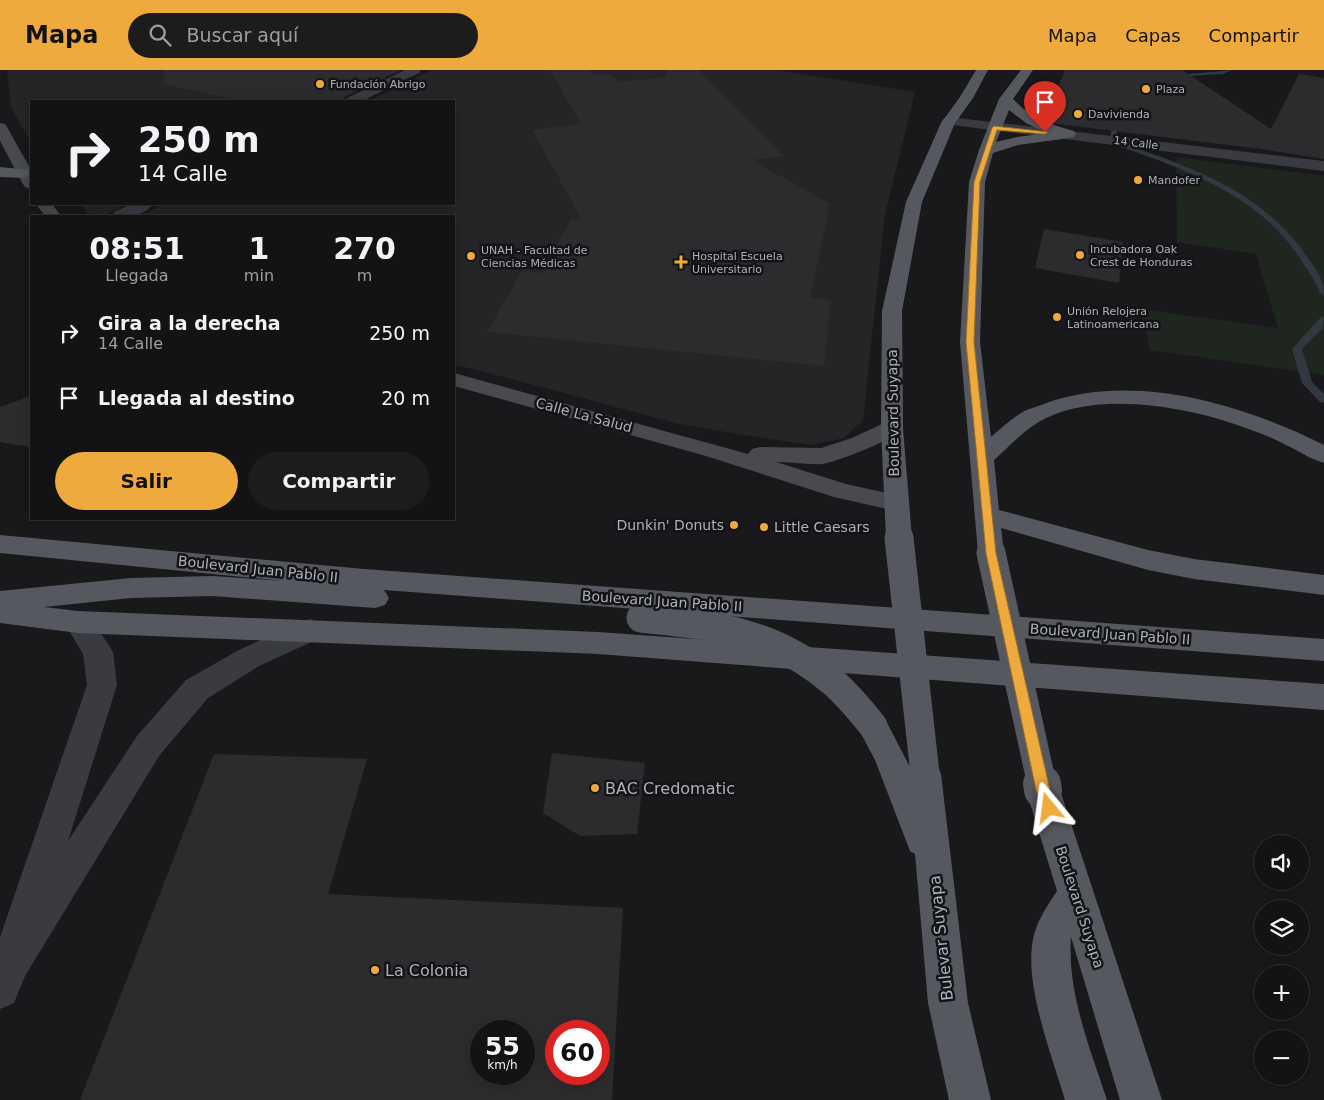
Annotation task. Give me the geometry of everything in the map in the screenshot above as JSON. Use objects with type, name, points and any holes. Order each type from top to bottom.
[{"type":"main road","name":"Boulevard Suyapa","points":[[925,774],[896,504],[892,428],[892,311],[914,202],[949,121],[966,98],[982,70]]},
{"type":"main road","name":"Boulevard Suyapa","points":[[1027,70],[1006,99],[986,150],[977,182],[970,342],[991,553],[1043,790],[1141,1100]]},
{"type":"main road","points":[[1006,99],[1014,110],[1024,117],[1065,134]]},
{"type":"main road","points":[[0,127],[28,179]]},
{"type":"main road","points":[[986,150],[1017,141],[1065,134]]},
{"type":"main road","points":[[0,172],[28,179]]},
{"type":"main road","name":"Calle La Salud","points":[[455,379],[714,450],[843,491],[896,504]]},
{"type":"main road","points":[[982,458],[1033,416],[1060,404],[1103,398],[1149,398],[1206,408],[1271,430],[1324,455]]},
{"type":"main road","name":"Calle La Salud","points":[[714,450],[790,456],[823,456],[860,443],[892,428]]},
{"type":"main road","points":[[987,515],[1148,560],[1194,570],[1324,585]]},
{"type":"main road","name":"Boulevard Juan Pablo II","points":[[0,544],[364,579],[1324,650]]},
{"type":"main road","points":[[0,601],[131,588],[212,586],[641,618],[728,628],[766,639],[787,650],[834,684],[873,726],[890,758],[934,871]]},
{"type":"main road","points":[[0,612],[78,622],[598,643],[1324,697]]},
{"type":"main road","name":"Bulevar Suyapa","points":[[925,774],[948,1003],[970,1100]]},
{"type":"main road","points":[[1076,893],[1052,935],[1051,967],[1061,1016],[1086,1100]]},
{"type":"street","points":[[354,100],[415,70]]},
{"type":"street","name":"14 Calle","points":[[949,121],[994,128],[1119,140],[1324,166]]},
{"type":"street","points":[[122,215],[143,205]]},
{"type":"street","points":[[5,977],[102,685],[98,652],[78,622]]},
{"type":"street","points":[[5,977],[148,746],[197,689],[249,658],[310,630]]},
{"type":"shaded area","points":[[7,70],[297,70],[231,98],[238,100],[30,100],[30,141],[11,107]]},
{"type":"shaded area","name":"Hospital Escuela Universitario","points":[[432,70],[777,70],[915,92],[885,214],[863,420],[844,438],[812,445],[675,423],[455,365],[455,215],[142,215],[162,205],[455,205],[455,100],[371,100]]},
{"type":"shaded area","points":[[1176,157],[1324,176],[1324,375],[1150,350],[1140,309],[1278,328],[1256,254],[1177,242]]},
{"type":"shaded area","points":[[80,205],[126,205],[104,215],[90,215]]},
{"type":"building","points":[[165,70],[401,70],[346,96],[342,100],[237,100],[163,84]]},
{"type":"building","points":[[550,70],[589,70],[593,75],[611,74],[618,82],[666,77],[667,70],[698,70],[784,156],[752,160],[830,204],[810,298],[831,300],[824,366],[487,332],[522,271],[542,273],[571,218],[582,220],[532,130],[581,124]]},
{"type":"building","points":[[1065,70],[1182,70],[1271,129],[1299,74],[1324,78],[1324,159],[1261,149],[1054,123],[1060,102],[1052,101]]},
{"type":"building","name":"Incubadora Oak Crest de Honduras","points":[[1044,229],[1123,242],[1119,283],[1035,268]]},
{"type":"building","points":[[30,396],[30,447],[0,442],[0,407]]},
{"type":"building","name":"BAC Credomatic","points":[[552,753],[645,763],[637,834],[580,836],[543,813]]},
{"type":"building","name":"La Colonia","points":[[214,754],[367,759],[328,894],[623,908],[612,1100],[80,1100]]},
{"type":"waterway","points":[[1192,81],[1183,75],[1229,70]]},
{"type":"waterway","points":[[1127,123],[1115,127],[1113,139],[1118,144],[1209,179],[1253,204],[1272,219],[1302,254],[1324,293]]},
{"type":"waterway","points":[[1324,319],[1318,328],[1297,349],[1307,383],[1324,400]]},
{"type":"place","name":"Fundación Abrigo","points":[[320,84]]},
{"type":"place","name":"Plaza","points":[[1146,89]]},
{"type":"place","name":"Davivienda","points":[[1078,114]]},
{"type":"place","name":"Mandofer","points":[[1138,180]]},
{"type":"place","name":"Incubadora Oak Crest de Honduras","points":[[1080,255]]},
{"type":"place","name":"UNAH - Facultad de Ciencias Médicas","points":[[471,256]]},
{"type":"place","name":"Hospital Escuela Universitario","points":[[681,262]]},
{"type":"place","name":"Unión Relojera Latinoamericana","points":[[1057,317]]},
{"type":"place","name":"Dunkin' Donuts","points":[[734,525]]},
{"type":"place","name":"Little Caesars","points":[[764,527]]},
{"type":"place","name":"BAC Credomatic","points":[[595,788]]},
{"type":"place","name":"La Colonia","points":[[375,970]]},
{"type":"route","points":[[1045,132],[994,128],[986,150],[977,182],[970,342],[991,553],[1043,790],[1049,808]]}]
